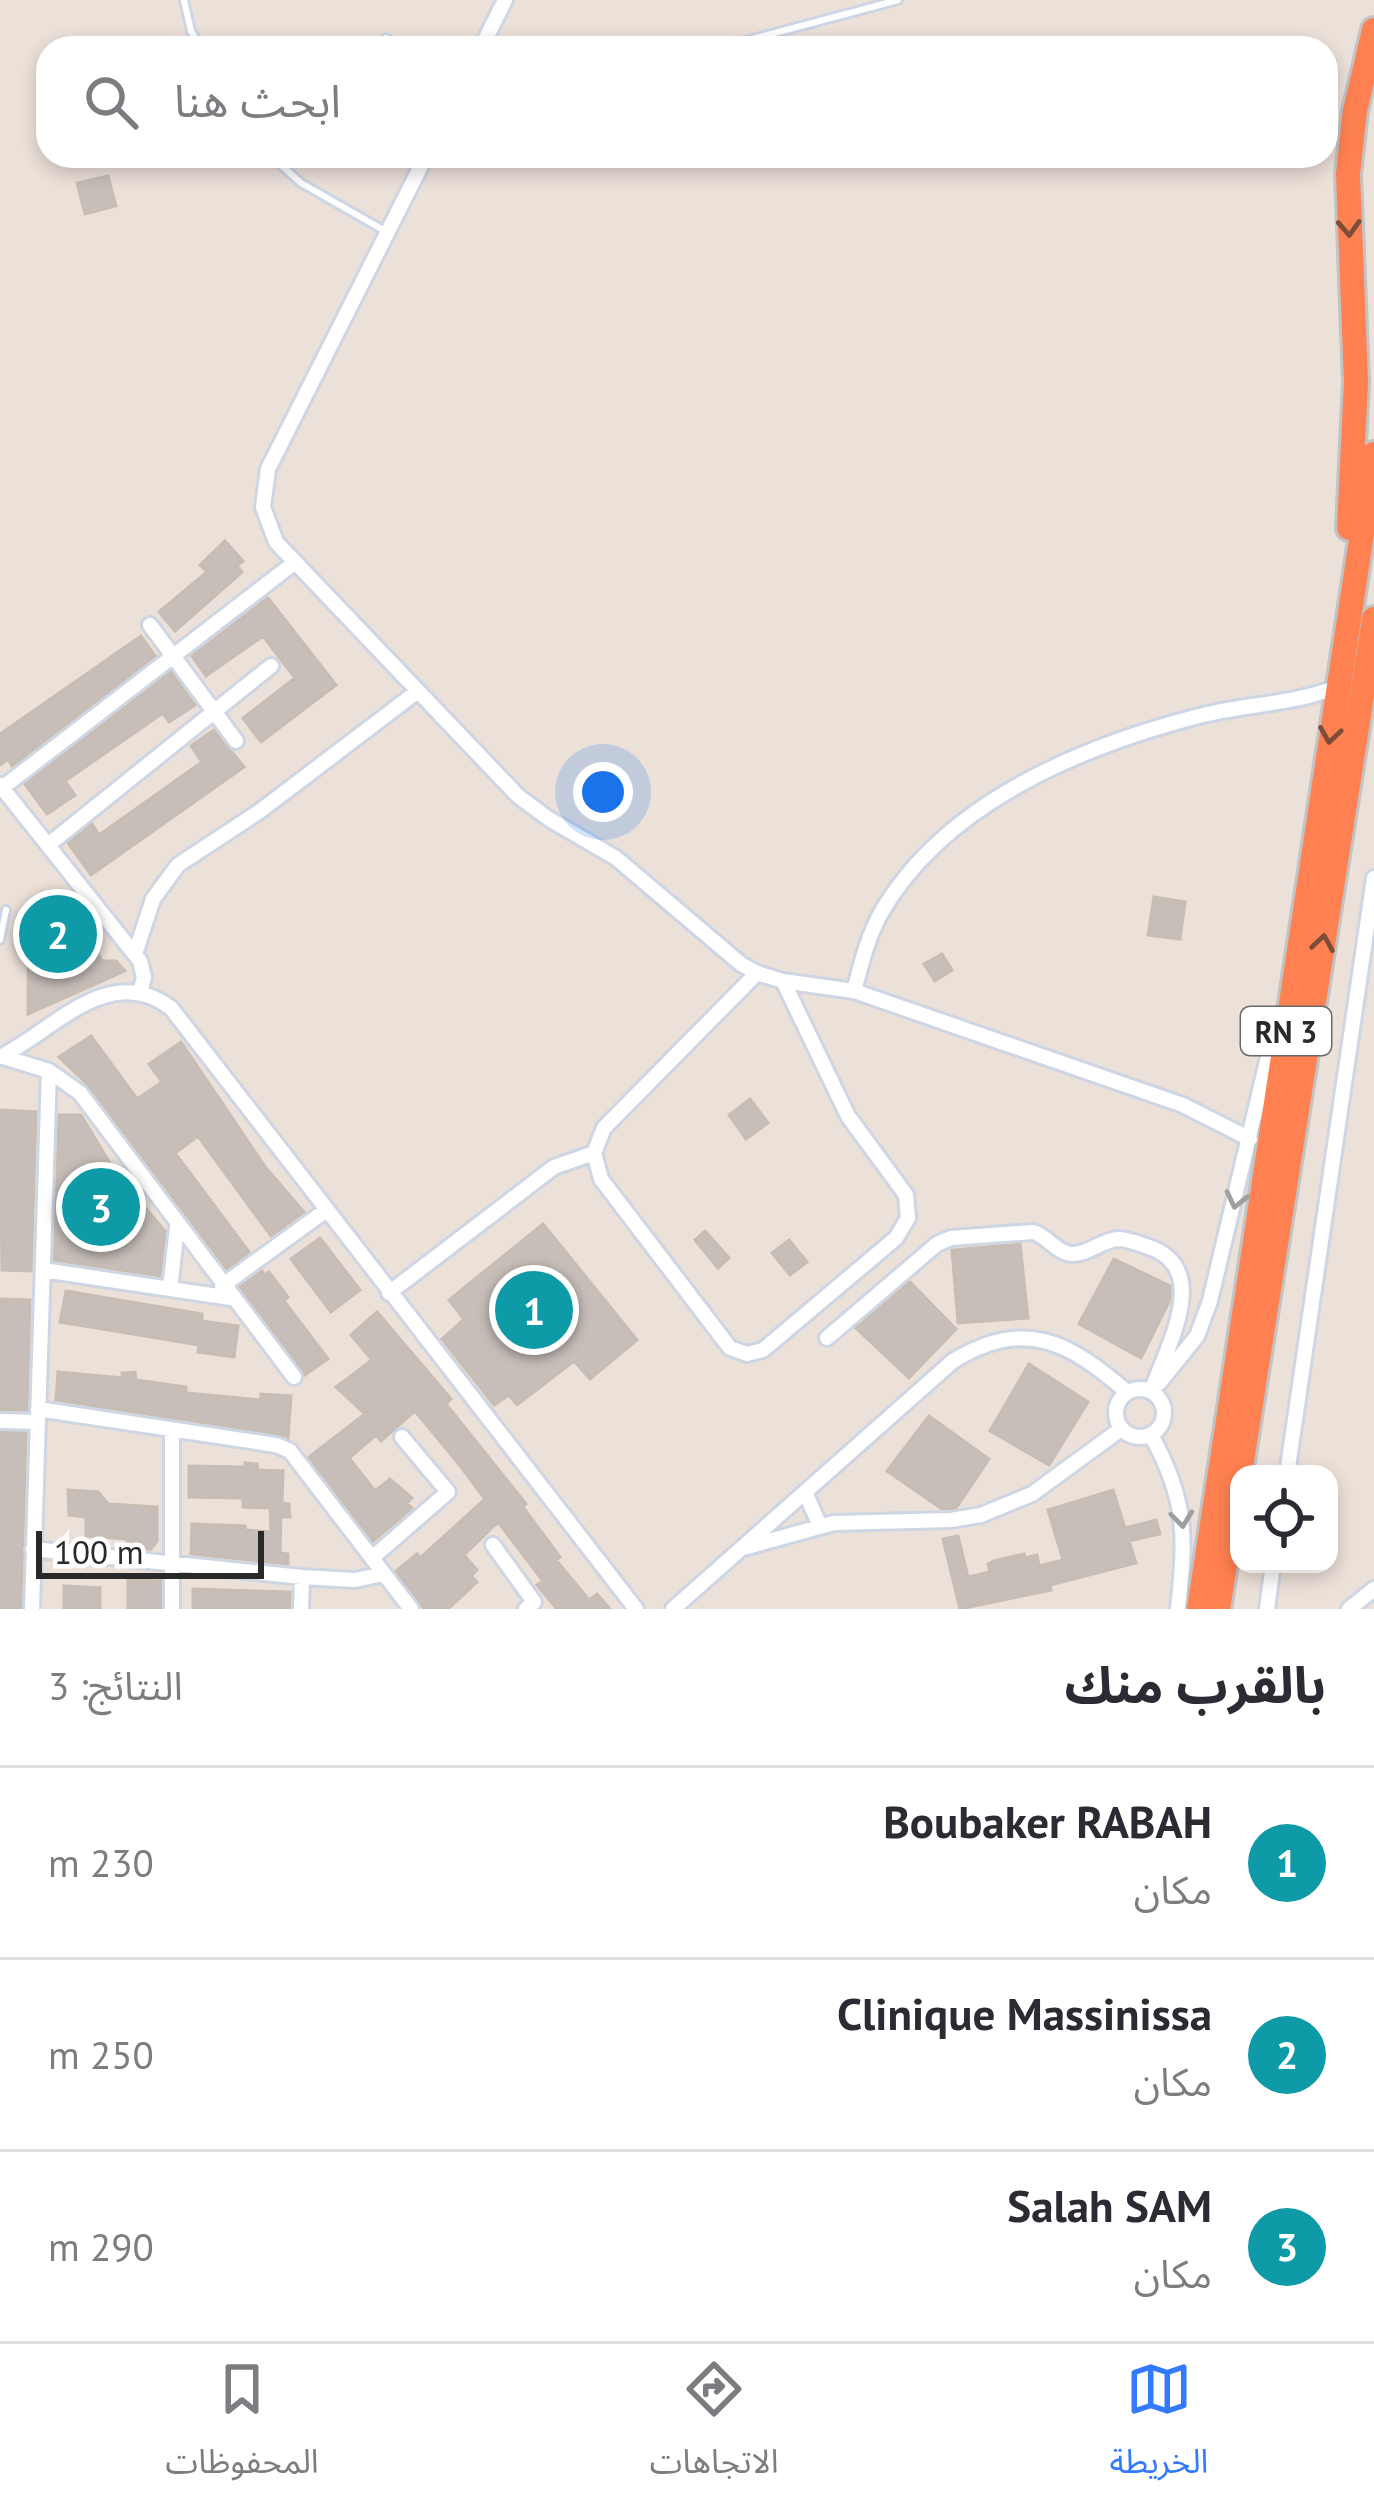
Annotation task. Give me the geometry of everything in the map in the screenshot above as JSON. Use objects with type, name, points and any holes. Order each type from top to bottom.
[{"type":"highway","points":[[1344,642],[1356,382],[1348,174],[1355,111],[1374,30]]},
{"type":"highway","name":"RN 3","points":[[1199,1609],[1374,454]]},
{"type":"highway","name":"RN 3","points":[[1241,1465],[1374,619]]},
{"type":"highway","name":"RN 3","points":[[1219,1609],[1230,1536]]},
{"type":"street","points":[[487,36],[505,0]]},
{"type":"street","points":[[420,168],[264,482],[263,507],[270,531],[294,563],[518,796],[616,858],[741,964],[783,981],[854,992],[1184,1105],[1250,1139]]},
{"type":"street","points":[[140,992],[143,968],[135,954],[1,786],[294,563]]},
{"type":"street","points":[[151,625],[236,741]]},
{"type":"street","points":[[48,845],[271,666]]},
{"type":"street","points":[[854,992],[874,928],[895,892],[967,819],[1001,793],[1040,772],[1169,725],[1216,712],[1306,699],[1337,687]]},
{"type":"street","points":[[135,954],[153,899],[178,866],[278,798],[418,691]]},
{"type":"street","points":[[1288,1465],[1374,878]]},
{"type":"street","points":[[1151,1392],[1197,1336],[1222,1260],[1256,1104],[1294,964]]},
{"type":"street","points":[[758,973],[604,1128],[594,1153],[601,1179],[730,1348],[741,1353],[764,1350],[896,1238],[908,1218],[906,1195],[848,1116],[783,981]]},
{"type":"street","points":[[0,1056],[77,1006],[109,995],[140,992],[162,1001],[636,1609]]},
{"type":"street","points":[[0,1056],[49,1071],[80,1093],[294,1377]]},
{"type":"street","points":[[32,1609],[49,1071]]},
{"type":"street","points":[[389,1293],[554,1167],[594,1153]]},
{"type":"street","points":[[43,1270],[170,1289],[226,1292],[325,1210]]},
{"type":"street","points":[[170,1289],[177,1227]]},
{"type":"street","points":[[827,1338],[943,1240],[1027,1232],[1044,1235],[1060,1250],[1075,1254],[1122,1239],[1161,1250],[1175,1263],[1183,1280],[1183,1299],[1151,1392]]},
{"type":"street","points":[[673,1609],[953,1361],[995,1341],[1019,1337],[1065,1346],[1086,1357],[1127,1392]]},
{"type":"street","points":[[1127,1392],[1151,1392],[1164,1411],[1162,1423],[1151,1435],[1135,1437],[1121,1429],[1116,1406],[1127,1392]]},
{"type":"street","points":[[0,1421],[38,1415],[172,1430],[290,1451],[411,1609]]},
{"type":"street","points":[[740,1549],[820,1526],[951,1520],[1007,1506],[1032,1494],[1121,1429]]},
{"type":"street","points":[[172,1430],[172,1609]]},
{"type":"street","points":[[1151,1435],[1175,1482],[1184,1518],[1178,1609]]},
{"type":"street","points":[[372,1558],[448,1492],[402,1437]]},
{"type":"street","points":[[805,1492],[820,1526]]},
{"type":"street","points":[[493,1545],[534,1602],[526,1609]]},
{"type":"street","points":[[34,1549],[302,1577],[355,1580],[383,1574]]},
{"type":"street","points":[[1267,1609],[1272,1573]]},
{"type":"street","points":[[301,1609],[302,1577]]},
{"type":"street","points":[[1349,1609],[1374,1589]]},
{"type":"lane","points":[[184,0],[193,36]]},
{"type":"lane","points":[[764,36],[898,0]]},
{"type":"lane","points":[[285,168],[301,183],[388,232]]},
{"type":"lane","points":[[0,940],[6,910]]},
{"type":"building","points":[[108,176],[116,206],[85,214],[77,183]]},
{"type":"building","points":[[225,541],[243,561],[237,566],[242,572],[175,631],[159,612],[207,572],[200,565]]},
{"type":"building","points":[[268,598],[336,685],[261,742],[243,718],[295,678],[263,636],[206,676],[192,656]]},
{"type":"building","points":[[141,636],[155,656],[12,766],[8,759],[0,765],[0,734]]},
{"type":"building","points":[[171,672],[195,705],[169,722],[163,713],[65,781],[75,795],[47,814],[25,784]]},
{"type":"building","points":[[214,730],[244,767],[91,875],[68,843],[92,824],[99,835],[202,762],[191,746]]},
{"type":"building","points":[[62,892],[102,961],[116,961],[125,971],[28,1014],[29,907]]},
{"type":"building","points":[[1154,897],[1185,902],[1180,939],[1148,935]]},
{"type":"building","points":[[942,954],[952,970],[935,981],[924,964]]},
{"type":"building","points":[[91,1036],[137,1099],[162,1082],[149,1064],[181,1042],[266,1168],[304,1212],[271,1236],[198,1136],[175,1153],[249,1252],[227,1269],[89,1086],[59,1057]]},
{"type":"building","points":[[750,1099],[768,1123],[746,1139],[729,1115]]},
{"type":"building","points":[[0,1110],[36,1112],[31,1271],[2,1270]]},
{"type":"building","points":[[59,1115],[81,1115],[117,1175],[165,1231],[160,1276],[54,1260]]},
{"type":"building","points":[[543,1224],[637,1340],[590,1379],[574,1361],[517,1405],[509,1395],[494,1405],[442,1339],[464,1319],[449,1300]]},
{"type":"building","points":[[705,1231],[729,1258],[718,1268],[695,1240]]},
{"type":"building","points":[[320,1238],[360,1290],[331,1312],[291,1259]]},
{"type":"building","points":[[789,1240],[807,1262],[790,1275],[772,1253]]},
{"type":"building","points":[[1020,1244],[1028,1318],[958,1323],[952,1250]]},
{"type":"building","points":[[1114,1259],[1170,1286],[1170,1300],[1141,1358],[1079,1324]]},
{"type":"building","points":[[262,1271],[264,1275],[269,1272],[288,1297],[284,1301],[328,1359],[305,1375],[240,1287]]},
{"type":"building","points":[[910,1282],[956,1329],[909,1378],[856,1328]]},
{"type":"building","points":[[66,1291],[202,1314],[202,1321],[238,1326],[234,1357],[198,1352],[199,1345],[60,1322]]},
{"type":"building","points":[[0,1299],[30,1300],[27,1410],[0,1410]]},
{"type":"building","points":[[377,1312],[451,1399],[446,1404],[526,1504],[523,1507],[560,1557],[556,1560],[589,1600],[597,1594],[610,1609],[557,1609],[537,1585],[543,1581],[498,1522],[464,1555],[477,1570],[471,1576],[477,1582],[448,1609],[421,1605],[396,1571],[417,1554],[420,1558],[485,1499],[458,1463],[415,1411],[381,1441],[376,1435],[349,1458],[375,1491],[390,1479],[412,1498],[407,1503],[412,1508],[373,1541],[309,1457],[365,1414],[336,1387],[372,1360],[351,1335]]},
{"type":"building","points":[[1029,1364],[1088,1402],[1049,1465],[990,1431]]},
{"type":"building","points":[[58,1372],[123,1378],[122,1373],[135,1372],[136,1380],[186,1387],[186,1393],[261,1400],[261,1394],[291,1396],[288,1438],[284,1433],[56,1400]]},
{"type":"building","points":[[929,1416],[989,1459],[956,1508],[942,1509],[887,1471]]},
{"type":"building","points":[[0,1432],[26,1433],[21,1609],[0,1609]]},
{"type":"building","points":[[245,1463],[257,1464],[258,1470],[283,1471],[282,1503],[289,1504],[290,1517],[281,1517],[280,1553],[288,1554],[288,1564],[191,1554],[192,1524],[271,1532],[270,1508],[243,1507],[243,1498],[189,1497],[189,1466],[245,1467]]},
{"type":"building","points":[[68,1490],[98,1492],[108,1504],[157,1507],[157,1541],[151,1549],[143,1549],[127,1547],[127,1539],[86,1536],[86,1517],[69,1515]]},
{"type":"building","points":[[1113,1490],[1125,1528],[1156,1520],[1160,1534],[1129,1541],[1136,1563],[1050,1585],[1051,1590],[960,1609],[943,1539],[958,1536],[968,1577],[990,1572],[988,1564],[994,1561],[1024,1554],[1025,1558],[1037,1555],[1039,1566],[1063,1560],[1048,1510]]},
{"type":"building","points":[[128,1580],[161,1581],[161,1609],[128,1609]]},
{"type":"building","points":[[64,1586],[100,1588],[100,1609],[64,1609]]},
{"type":"building","points":[[193,1589],[290,1592],[290,1609],[193,1609]]},
{"type":"place","name":"Clinique Massinissa","points":[[58,934]]},
{"type":"place","name":"Salah SAM","points":[[101,1207]]},
{"type":"place","name":"Boubaker RABAH","points":[[534,1310]]}]
